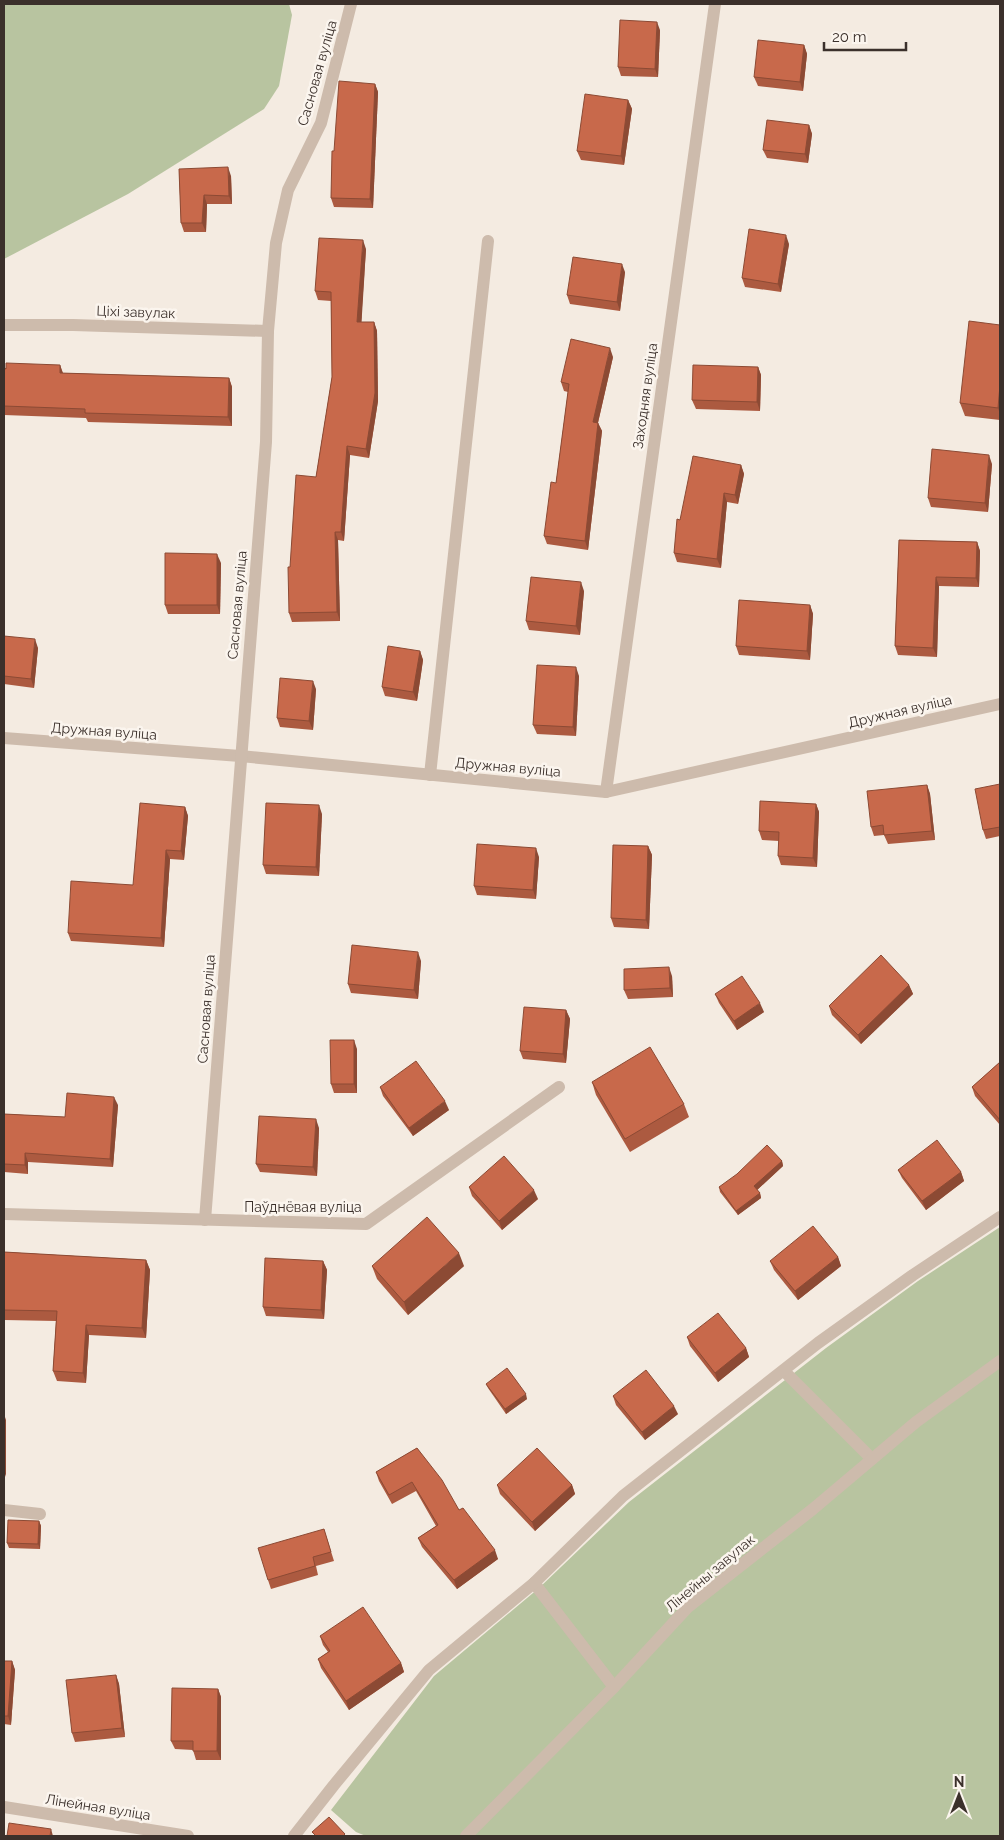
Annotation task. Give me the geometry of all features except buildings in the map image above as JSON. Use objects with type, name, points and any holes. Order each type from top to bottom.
[{"type":"street","name":"Сасновая вуліца","points":[[205,1220],[266,442],[268,331],[276,243],[288,190],[321,123],[351,4]]},
{"type":"street","name":"Заходняя вуліца","points":[[606,792],[715,4]]},
{"type":"street","points":[[430,775],[488,242]]},
{"type":"street","name":"Ціхі завулак","points":[[4,325],[74,325],[268,331]]},
{"type":"street","name":"Дружная вуліца","points":[[4,738],[240,756],[606,792],[1000,704]]},
{"type":"street","name":"Паўднёвая вуліца","points":[[4,1214],[366,1224],[559,1087]]},
{"type":"street","points":[[294,1836],[429,1670],[534,1583],[623,1496],[818,1343],[913,1275],[1000,1217]]},
{"type":"street","name":"Лінейны завулак","points":[[466,1836],[614,1686],[688,1607],[916,1422],[1000,1361]]},
{"type":"street","points":[[784,1371],[872,1459]]},
{"type":"street","points":[[4,1510],[40,1514]]},
{"type":"street","points":[[534,1583],[614,1686]]},
{"type":"street","name":"Лінейная вуліца","points":[[4,1806],[188,1836]]},
{"type":"green space","points":[[4,4],[289,4],[292,15],[279,86],[264,109],[128,194],[4,259]]},
{"type":"green space","points":[[1000,1227],[1000,1836],[366,1836],[356,1832],[331,1810],[434,1676],[539,1588],[629,1502],[826,1348],[918,1281]]}]
